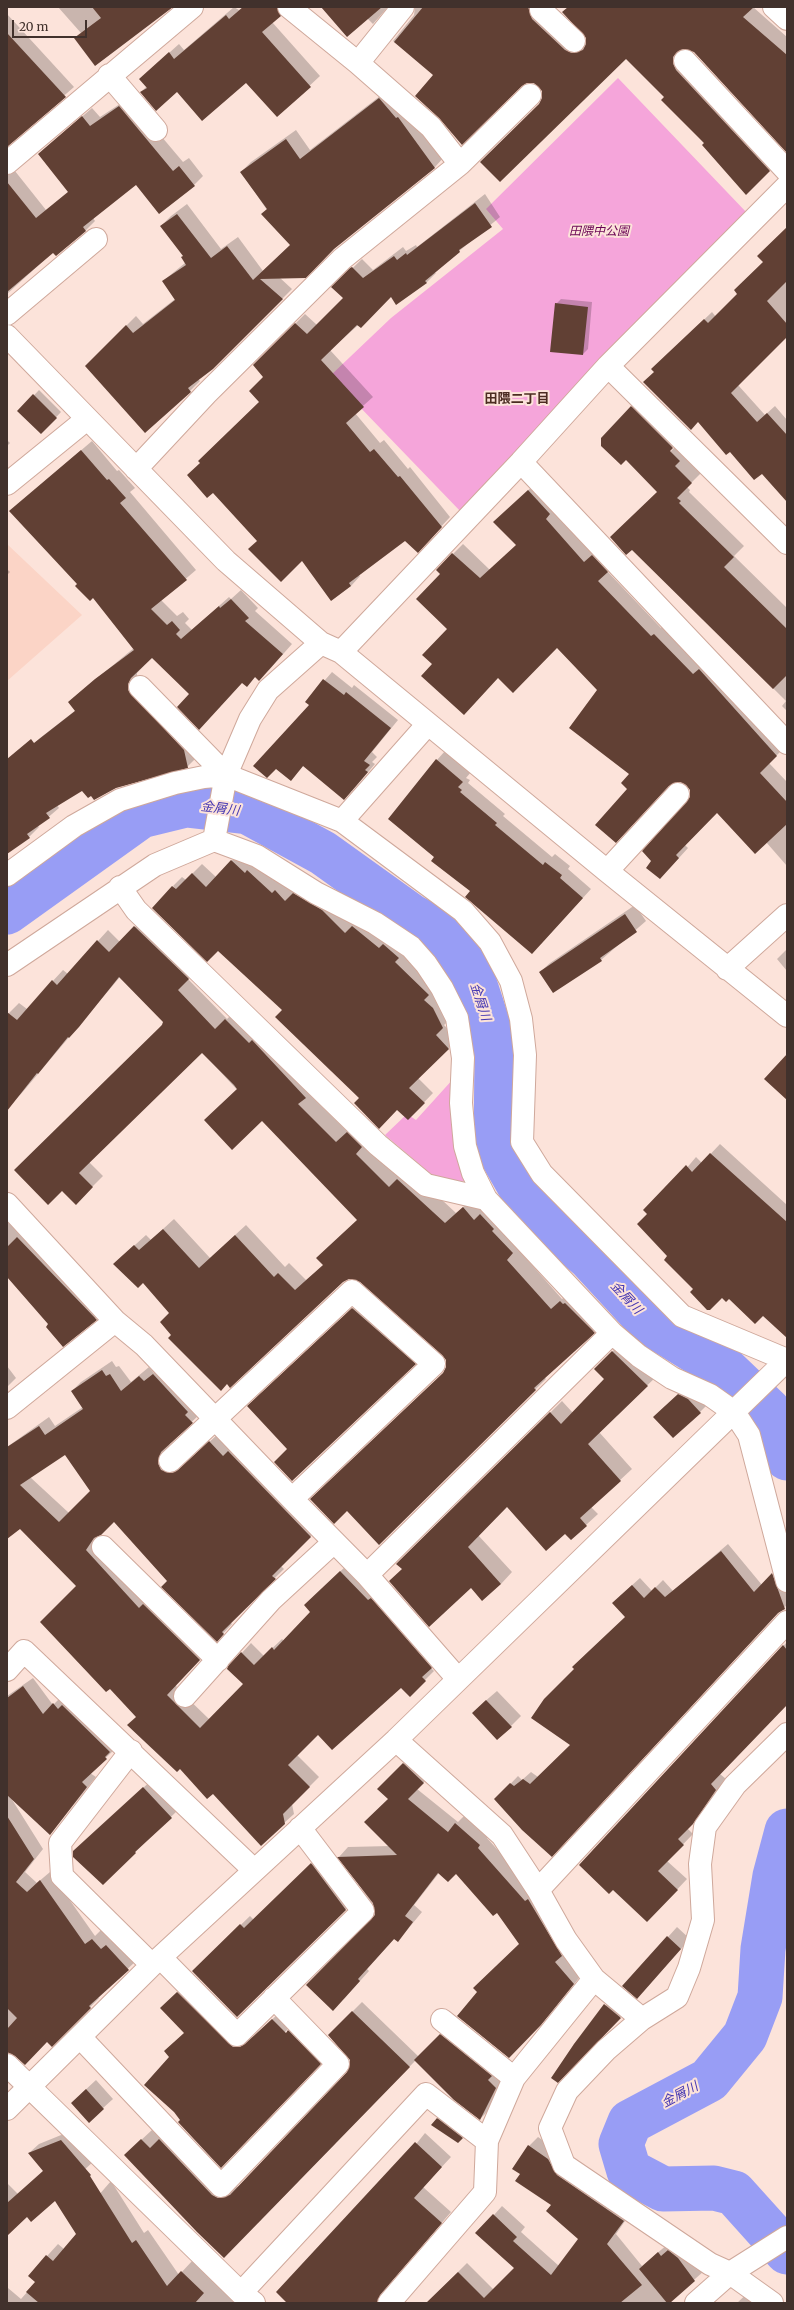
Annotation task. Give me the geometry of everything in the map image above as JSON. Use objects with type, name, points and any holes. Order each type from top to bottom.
[{"type":"street","points":[[7,163],[109,75],[192,7]]},
{"type":"street","points":[[288,7],[358,64],[431,127],[460,164]]},
{"type":"street","points":[[358,64],[403,7]]},
{"type":"street","points":[[541,7],[540,10],[574,41]]},
{"type":"street","points":[[774,7],[787,20]]},
{"type":"street","points":[[684,61],[787,171]]},
{"type":"street","points":[[109,75],[156,130]]},
{"type":"street","points":[[136,469],[206,394],[342,259],[460,164],[530,95]]},
{"type":"street","points":[[341,652],[521,462],[608,366],[787,186]]},
{"type":"street","points":[[7,314],[96,239]]},
{"type":"street","points":[[7,336],[226,561],[321,643],[341,652],[727,969],[787,1016]]},
{"type":"street","points":[[608,366],[787,542]]},
{"type":"street","points":[[7,484],[87,419]]},
{"type":"street","points":[[521,462],[787,743]]},
{"type":"street","points":[[214,840],[226,775],[250,719],[268,690],[321,643]]},
{"type":"street","points":[[7,2109],[157,1961],[396,1740],[639,1502],[787,1360],[682,1316],[542,1174],[522,1142],[525,1055],[521,1019],[511,982],[490,942],[463,911],[342,821],[226,775],[140,687]]},
{"type":"street","points":[[342,821],[427,724]]},
{"type":"street","points":[[7,875],[74,826],[120,800],[175,783],[204,777],[226,775]]},
{"type":"street","points":[[607,871],[678,794]]},
{"type":"street","points":[[7,965],[120,887],[155,865],[214,840],[258,856],[316,893],[375,923],[411,947],[426,964],[442,988],[457,1018],[463,1058],[461,1103],[465,1146],[473,1173],[486,1199],[612,1333],[638,1356],[672,1378],[710,1395],[734,1412],[749,1435],[787,1581]]},
{"type":"street","points":[[120,887],[136,910],[378,1145],[426,1185],[486,1199]]},
{"type":"street","points":[[727,969],[787,915]]},
{"type":"street","points":[[7,1204],[115,1321],[144,1345],[215,1417],[292,1499],[367,1574],[458,1679]]},
{"type":"street","points":[[170,1461],[215,1417],[352,1291],[434,1364],[292,1499]]},
{"type":"street","points":[[7,1408],[115,1321]]},
{"type":"street","points":[[367,1574],[612,1333]]},
{"type":"street","points":[[185,1696],[271,1600],[334,1542]]},
{"type":"street","points":[[103,1547],[218,1660]]},
{"type":"street","points":[[538,1890],[787,1622]]},
{"type":"street","points":[[7,1670],[24,1651],[131,1751],[254,1870]]},
{"type":"street","points":[[772,2303],[730,2273],[710,2264],[564,2165],[550,2128],[567,2091],[606,2050],[642,2019],[677,1997],[689,1968],[703,1920],[700,1864],[706,1828],[735,1784],[787,1734]]},
{"type":"street","points":[[396,1740],[502,1835],[538,1890],[566,1940],[594,1979],[610,1990],[642,2019]]},
{"type":"street","points":[[131,1751],[60,1843],[62,1876],[237,2034],[363,1910],[300,1828]]},
{"type":"street","points":[[388,2303],[485,2192],[486,2141],[514,2078],[594,1979]]},
{"type":"street","points":[[80,2037],[221,2186],[338,2064],[274,1998]]},
{"type":"street","points":[[442,2020],[514,2078]]},
{"type":"street","points":[[7,2065],[248,2298],[426,2094],[486,2141]]},
{"type":"street","points":[[696,2303],[730,2273],[787,2237]]},
{"type":"shaded area","points":[[7,544],[82,615],[7,681]]},
{"type":"green space","name":"田隈中公園","points":[[618,78],[748,214],[462,513],[330,376],[391,318],[503,229],[486,209]]},
{"type":"green space","points":[[454,1078],[467,1177],[464,1181],[457,1183],[438,1180],[385,1135],[407,1114],[416,1120]]},
{"type":"building","points":[[92,7],[173,7],[95,66],[74,38],[101,18]]},
{"type":"building","points":[[243,7],[277,7],[281,16],[262,32],[311,87],[277,117],[246,83],[202,121],[177,92],[156,111],[140,92],[147,88],[139,79],[169,52],[174,59],[226,15],[229,19]]},
{"type":"building","points":[[321,7],[382,7],[347,37]]},
{"type":"building","points":[[423,7],[528,7],[532,19],[565,50],[572,53],[583,50],[586,44],[586,38],[562,12],[568,7],[754,7],[743,17],[787,55],[787,153],[694,52],[683,49],[677,52],[673,57],[673,63],[676,70],[770,171],[746,195],[702,145],[704,143],[661,100],[664,97],[626,59],[500,182],[480,162],[539,104],[542,98],[542,91],[534,83],[527,83],[522,86],[462,145],[439,118],[415,96],[433,75],[394,42]]},
{"type":"building","points":[[7,33],[66,97],[7,147]]},
{"type":"building","points":[[379,98],[396,118],[398,117],[435,168],[334,249],[306,278],[260,279],[283,299],[213,369],[188,388],[191,392],[145,433],[85,366],[126,325],[133,333],[175,300],[162,281],[186,265],[181,257],[183,256],[160,226],[177,214],[211,258],[227,246],[253,280],[290,245],[261,214],[267,209],[240,172],[286,139],[300,159]]},
{"type":"building","points":[[119,106],[173,171],[179,166],[195,186],[159,214],[136,185],[83,227],[86,231],[56,256],[53,253],[7,292],[7,182],[36,218],[68,192],[38,154],[82,116],[90,126]]},
{"type":"building","points":[[475,203],[492,227],[459,250],[460,252],[425,281],[427,283],[396,305],[391,297],[361,328],[357,325],[321,360],[364,407],[346,423],[370,452],[374,449],[398,477],[400,476],[442,527],[418,553],[405,541],[349,583],[351,586],[331,601],[302,561],[281,582],[248,549],[257,541],[213,493],[207,498],[187,475],[200,463],[198,461],[259,402],[249,391],[263,377],[253,365],[295,323],[307,334],[343,298],[331,287],[350,268],[352,267],[363,278],[394,256],[397,260],[406,253],[407,255]]},
{"type":"building","points":[[787,227],[787,281],[767,301],[787,324],[787,337],[731,393],[757,422],[767,413],[787,435],[787,502],[762,474],[754,480],[730,452],[726,455],[698,422],[691,430],[643,382],[654,372],[651,369],[704,319],[708,323],[737,294],[734,290],[763,262],[757,256]]},
{"type":"building","points":[[555,303],[588,307],[583,355],[550,352]]},
{"type":"building","points":[[33,394],[57,418],[41,434],[17,411]]},
{"type":"building","points":[[631,406],[673,448],[670,451],[680,461],[675,466],[692,483],[677,498],[681,501],[679,503],[734,557],[724,567],[787,629],[787,675],[773,689],[632,550],[626,555],[610,537],[657,492],[626,460],[621,465],[601,446],[601,438]]},
{"type":"building","points":[[81,450],[107,480],[109,479],[126,498],[120,503],[187,580],[151,609],[167,625],[172,621],[180,630],[176,634],[181,639],[219,606],[220,608],[231,599],[249,618],[245,621],[283,654],[259,681],[255,677],[247,687],[242,683],[199,730],[177,707],[189,694],[152,658],[131,678],[128,684],[128,690],[184,750],[188,768],[116,788],[94,800],[91,796],[88,798],[82,791],[46,813],[50,818],[27,834],[30,838],[7,854],[7,759],[31,739],[34,743],[75,711],[68,702],[95,679],[134,650],[93,598],[90,601],[75,586],[77,584],[9,511]]},
{"type":"building","points":[[528,490],[550,514],[546,519],[584,562],[592,555],[608,572],[598,581],[651,636],[654,634],[693,674],[699,669],[777,756],[760,773],[787,802],[787,824],[755,854],[717,813],[676,855],[679,858],[660,879],[646,868],[651,861],[642,851],[690,797],[690,790],[686,785],[680,782],[669,786],[616,843],[595,825],[627,789],[621,783],[629,774],[569,728],[597,690],[557,648],[513,693],[498,678],[464,715],[421,676],[432,664],[422,655],[447,629],[416,599],[440,574],[436,570],[452,553],[480,578],[516,545],[493,522]]},
{"type":"building","points":[[323,679],[344,695],[346,692],[391,728],[364,761],[370,765],[365,770],[368,772],[344,800],[303,766],[291,781],[276,769],[267,778],[253,766],[309,705],[305,702]]},
{"type":"building","points":[[436,759],[463,782],[458,787],[462,790],[460,792],[497,823],[495,825],[543,865],[545,862],[562,875],[560,878],[583,898],[532,954],[465,897],[470,891],[431,861],[434,857],[388,819]]},
{"type":"building","points":[[231,860],[245,873],[247,870],[272,893],[275,890],[285,901],[293,893],[322,910],[345,933],[352,926],[379,948],[383,944],[399,958],[395,962],[429,995],[424,1000],[433,1008],[443,1028],[436,1035],[449,1049],[409,1088],[425,1103],[408,1120],[397,1110],[379,1129],[354,1103],[359,1098],[275,1017],[282,1010],[218,951],[207,962],[152,908],[172,886],[176,889],[192,873],[206,887]]},
{"type":"building","points":[[625,914],[637,932],[600,958],[602,961],[553,993],[539,972]]},
{"type":"building","points":[[134,926],[189,979],[178,990],[215,1029],[225,1019],[249,1043],[252,1040],[306,1098],[298,1104],[336,1142],[347,1132],[362,1147],[356,1154],[389,1187],[397,1179],[445,1223],[463,1207],[474,1220],[480,1214],[494,1229],[492,1231],[513,1253],[507,1260],[551,1309],[560,1301],[563,1304],[565,1303],[595,1333],[534,1388],[536,1390],[379,1545],[347,1511],[334,1524],[310,1499],[443,1373],[446,1367],[446,1360],[442,1355],[360,1282],[349,1279],[343,1282],[230,1388],[227,1384],[221,1391],[168,1338],[171,1335],[160,1322],[169,1313],[143,1283],[138,1288],[113,1264],[134,1245],[139,1250],[163,1229],[199,1268],[235,1235],[274,1277],[278,1273],[295,1290],[323,1265],[316,1258],[357,1220],[262,1121],[232,1150],[204,1120],[237,1089],[234,1085],[202,1053],[79,1173],[93,1187],[76,1205],[62,1191],[48,1205],[14,1170],[162,1025],[163,1022],[119,977],[79,1027],[69,1038],[68,1037],[38,1074],[37,1073],[7,1111],[7,1012],[17,1020],[52,980],[57,985],[97,940],[109,952]]},
{"type":"building","points":[[787,1054],[787,1100],[764,1079]]},
{"type":"building","points":[[710,1153],[787,1222],[787,1338],[763,1316],[755,1324],[729,1299],[726,1302],[722,1298],[710,1310],[707,1310],[690,1292],[693,1289],[664,1260],[667,1256],[637,1224],[647,1214],[643,1210],[686,1165],[692,1172]]},
{"type":"building","points":[[17,1237],[97,1320],[63,1347],[46,1327],[48,1324],[7,1277],[7,1247]]},
{"type":"building","points":[[352,1308],[416,1364],[292,1481],[274,1462],[287,1449],[247,1406]]},
{"type":"building","points":[[612,1351],[648,1386],[588,1444],[621,1481],[580,1518],[587,1526],[571,1540],[565,1534],[546,1551],[507,1507],[468,1547],[501,1584],[482,1601],[471,1588],[429,1627],[389,1581],[402,1569],[396,1564],[550,1412],[561,1424],[604,1379],[594,1369]]},
{"type":"building","points":[[102,1370],[106,1376],[110,1374],[121,1391],[139,1376],[144,1381],[153,1374],[188,1412],[185,1415],[193,1423],[161,1452],[158,1463],[161,1470],[172,1473],[178,1470],[209,1441],[223,1456],[228,1451],[311,1537],[272,1576],[276,1579],[222,1632],[224,1634],[217,1642],[161,1587],[167,1581],[114,1522],[101,1535],[94,1538],[86,1550],[139,1608],[143,1604],[200,1660],[167,1695],[200,1728],[243,1684],[227,1669],[228,1666],[241,1652],[254,1665],[272,1647],[274,1650],[310,1612],[304,1605],[340,1571],[368,1600],[371,1598],[432,1668],[422,1677],[426,1681],[410,1697],[401,1688],[332,1750],[318,1735],[288,1765],[310,1787],[283,1814],[285,1824],[261,1846],[213,1794],[207,1799],[180,1769],[177,1772],[127,1725],[136,1717],[110,1689],[106,1692],[40,1622],[76,1586],[20,1529],[7,1539],[7,1447],[39,1426],[45,1435],[83,1409],[71,1391]],"holes":[[[65,1455],[90,1491],[59,1522],[20,1485]]]},
{"type":"building","points":[[678,1394],[688,1399],[701,1413],[673,1438],[653,1417]]},
{"type":"building","points":[[721,1551],[754,1592],[772,1573],[785,1609],[778,1613],[552,1857],[522,1830],[494,1799],[510,1783],[514,1786],[523,1779],[530,1784],[570,1745],[531,1718],[544,1699],[574,1669],[572,1667],[625,1617],[612,1603],[632,1585],[644,1598],[655,1587],[665,1597]]},
{"type":"building","points":[[783,1645],[787,1650],[787,1705],[711,1784],[716,1790],[693,1824],[678,1839],[684,1845],[658,1871],[678,1890],[647,1922],[613,1890],[609,1894],[579,1865]]},
{"type":"building","points":[[23,1686],[43,1714],[53,1703],[58,1709],[62,1705],[110,1752],[105,1757],[107,1759],[82,1782],[87,1787],[50,1835],[7,1795],[7,1698]]},
{"type":"building","points":[[486,1700],[512,1727],[497,1740],[472,1713]]},
{"type":"building","points":[[403,1763],[424,1783],[408,1799],[448,1832],[455,1823],[480,1845],[478,1848],[525,1901],[528,1899],[562,1956],[555,1962],[574,1984],[541,2025],[509,2058],[457,2016],[477,1992],[473,1988],[519,1944],[497,1913],[493,1916],[456,1874],[448,1882],[438,1873],[405,1916],[413,1922],[398,1942],[394,1939],[358,1979],[360,1981],[333,2011],[306,1985],[375,1915],[373,1903],[337,1857],[397,1855],[364,1822],[388,1799],[377,1789]]},
{"type":"building","points":[[143,1787],[172,1818],[135,1852],[136,1853],[103,1885],[73,1857],[73,1851]]},
{"type":"building","points":[[7,1816],[34,1859],[16,1882],[27,1892],[40,1880],[85,1944],[92,1939],[101,1949],[106,1945],[129,1970],[89,2006],[91,2008],[52,2047],[47,2042],[25,2065],[15,2056],[7,2052],[7,2029],[17,2018],[7,2008]]},
{"type":"building","points":[[311,1863],[346,1910],[237,2017],[192,1971],[240,1924],[244,1928]]},
{"type":"building","points":[[667,1936],[681,1949],[637,1999],[622,1986]]},
{"type":"building","points":[[177,1992],[233,2047],[240,2047],[245,2044],[272,2019],[286,2033],[288,2030],[321,2064],[221,2168],[178,2122],[180,2120],[174,2112],[144,2085],[169,2057],[164,2051],[184,2033],[160,2008]]},
{"type":"building","points":[[604,2004],[621,2018],[558,2083],[551,2078]]},
{"type":"building","points":[[352,2011],[410,2067],[224,2258],[197,2232],[124,2155],[141,2139],[150,2148],[159,2139],[212,2195],[218,2198],[230,2195],[347,2072],[350,2060],[328,2035]]},
{"type":"building","points":[[440,2034],[492,2076],[488,2080],[496,2088],[480,2120],[454,2100],[414,2060]]},
{"type":"building","points":[[86,2089],[104,2109],[89,2123],[71,2103]]},
{"type":"building","points":[[437,2118],[463,2138],[458,2143],[431,2125]]},
{"type":"building","points":[[61,2140],[91,2175],[90,2176],[132,2243],[136,2240],[167,2286],[181,2271],[204,2293],[195,2303],[39,2303],[26,2292],[35,2282],[28,2276],[46,2255],[53,2261],[76,2234],[55,2201],[31,2222],[27,2217],[7,2236],[7,2203],[43,2171],[28,2153]]},
{"type":"building","points":[[415,2142],[442,2167],[414,2198],[442,2223],[380,2295],[377,2303],[287,2303],[276,2292]]},
{"type":"building","points":[[528,2145],[548,2159],[557,2175],[624,2221],[607,2244],[642,2285],[620,2303],[426,2303],[458,2272],[484,2298],[514,2268],[475,2233],[493,2214],[517,2237],[513,2241],[551,2275],[578,2239],[546,2211],[551,2205],[515,2181],[520,2174],[512,2169]]},
{"type":"building","points":[[668,2250],[678,2258],[695,2281],[670,2303],[667,2303],[639,2269],[658,2252],[661,2256]]},
{"type":"waterway","name":"金屑川","points":[[7,912],[141,816],[186,805],[248,812],[323,853],[411,916],[441,932],[472,976],[497,1053],[496,1145],[526,1197],[556,1229],[589,1257],[650,1323],[726,1370],[769,1411],[787,1458]]},
{"type":"waterway","name":"金屑川","points":[[787,1831],[775,1876],[763,1949],[760,1997],[745,2036],[709,2080],[630,2122],[621,2144],[629,2171],[663,2189],[714,2188],[734,2193],[787,2252]]},
{"type":"district","name":"田隈二丁目","points":[[517,399]]}]
